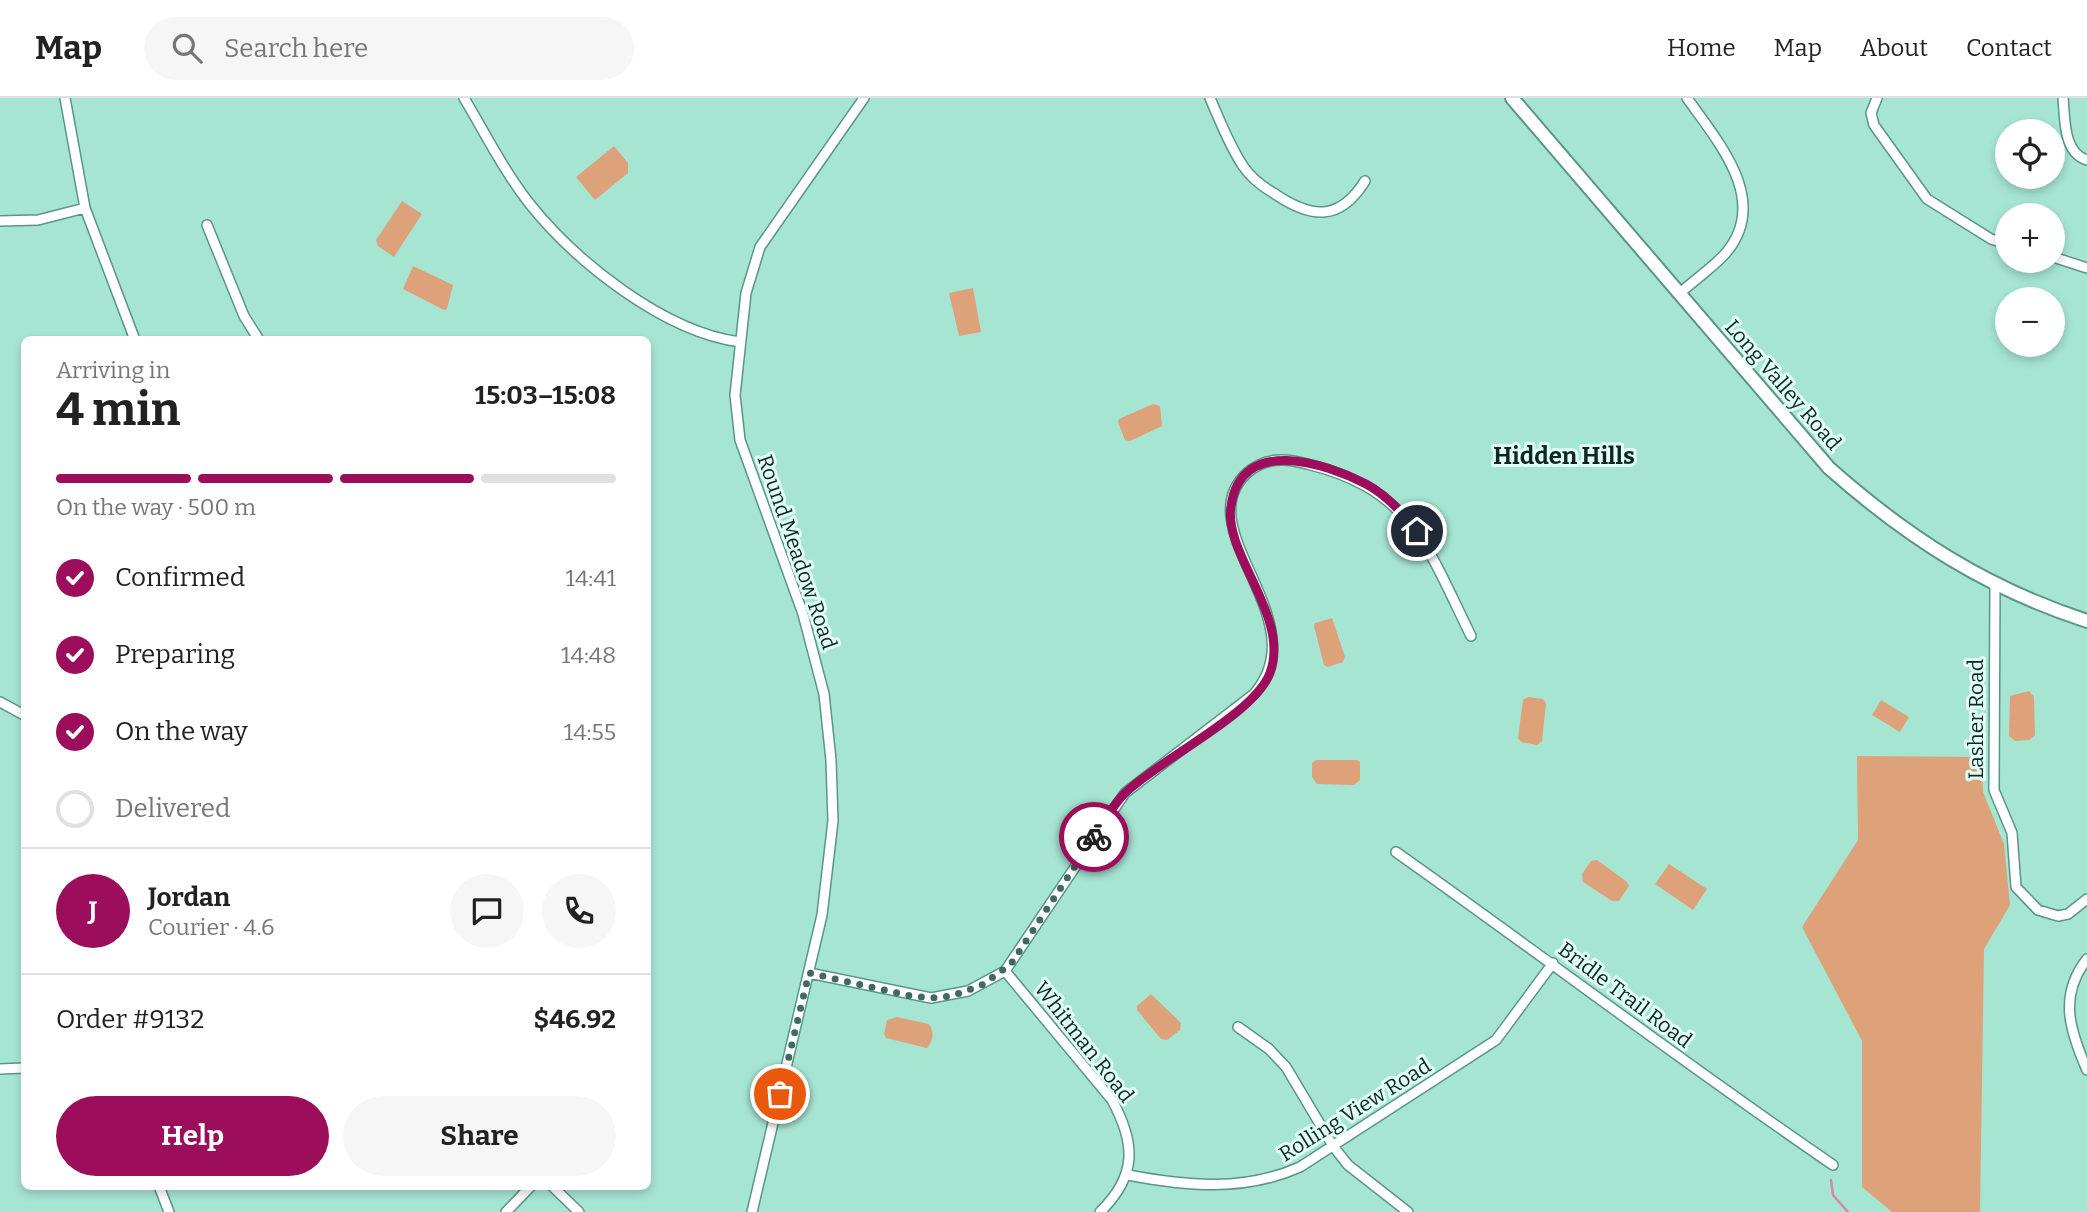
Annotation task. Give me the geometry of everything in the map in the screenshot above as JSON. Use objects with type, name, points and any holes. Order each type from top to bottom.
[{"type":"street","points":[[65,98],[85,208],[133,336]]},
{"type":"street","points":[[464,98],[523,195],[577,252],[668,319],[713,337],[740,342]]},
{"type":"street","name":"Round Meadow Road","points":[[752,1212],[809,973],[830,867],[833,821],[830,735],[824,694],[803,614],[740,440],[735,395],[740,342],[748,281],[760,247],[864,98]]},
{"type":"street","points":[[1210,98],[1244,169],[1259,184],[1295,208],[1312,213],[1342,207],[1354,198],[1365,181]]},
{"type":"street","name":"Long Valley Road","points":[[1512,98],[1829,468],[1890,519],[1936,552],[1995,584],[2087,621]]},
{"type":"street","points":[[1679,293],[1723,256],[1733,243],[1742,216],[1743,201],[1730,158],[1687,98]]},
{"type":"street","points":[[1877,98],[1871,113],[1874,125],[1920,191],[1927,199],[1995,240]]},
{"type":"street","points":[[2063,98],[2066,133],[2071,147],[2084,160]]},
{"type":"street","points":[[0,221],[38,220],[85,208]]},
{"type":"street","points":[[207,225],[244,316],[256,336]]},
{"type":"street","points":[[2065,261],[2087,268]]},
{"type":"street","points":[[809,973],[911,996],[932,998],[968,991],[1005,971],[1125,793],[1236,711],[1270,674],[1274,645],[1269,620],[1232,528],[1230,508],[1235,488],[1247,473],[1273,460],[1289,459],[1367,484],[1388,499],[1411,523],[1429,549],[1471,636]]},
{"type":"street","name":"Lasher Road","points":[[1995,584],[1993,775],[1996,799],[2012,833],[2016,887],[2038,910],[2059,916],[2068,914],[2087,899]]},
{"type":"street","points":[[0,702],[21,713]]},
{"type":"street","name":"Bridle Trail Road","points":[[1396,852],[1553,963],[1698,1073],[1833,1165]]},
{"type":"street","points":[[2087,959],[2071,987],[2068,1007],[2070,1027],[2087,1070]]},
{"type":"street","name":"Rolling View Road","points":[[1128,1175],[1171,1183],[1241,1184],[1272,1179],[1300,1167],[1496,1040],[1553,963]]},
{"type":"street","name":"Whitman Road","points":[[1005,971],[1112,1100],[1125,1124],[1130,1149],[1128,1175]]},
{"type":"street","points":[[1238,1027],[1269,1049],[1286,1067],[1333,1146],[1348,1165],[1408,1212]]},
{"type":"street","points":[[0,1069],[21,1068]]},
{"type":"street","points":[[1100,1212],[1128,1175]]},
{"type":"street","points":[[161,1190],[169,1212]]},
{"type":"street","points":[[506,1212],[527,1190]]},
{"type":"street","points":[[556,1190],[579,1212]]},
{"type":"shaded area","points":[[614,146],[628,163],[628,173],[595,200],[576,177]]},
{"type":"shaded area","points":[[402,201],[422,214],[394,257],[378,246],[376,240]]},
{"type":"shaded area","points":[[413,266],[453,285],[447,309],[444,310],[403,289]]},
{"type":"shaded area","points":[[973,288],[981,332],[959,336],[949,293]]},
{"type":"shaded area","points":[[1153,404],[1160,406],[1162,426],[1130,441],[1125,440],[1119,419]]},
{"type":"shaded area","points":[[1332,618],[1345,657],[1343,662],[1328,667],[1324,665],[1314,626],[1315,623]]},
{"type":"shaded area","points":[[2029,691],[2034,697],[2035,735],[2030,740],[2015,741],[2009,736],[2010,696]]},
{"type":"shaded area","points":[[1528,697],[1543,699],[1546,703],[1542,741],[1537,745],[1521,742],[1518,738],[1523,700]]},
{"type":"shaded area","points":[[1881,700],[1909,717],[1900,732],[1872,715]]},
{"type":"shaded area","points":[[1857,756],[1982,757],[1983,792],[2004,844],[2010,905],[1984,949],[1980,1212],[1892,1212],[1862,1187],[1862,1041],[1802,927],[1858,840]]},
{"type":"shaded area","points":[[1316,760],[1357,760],[1360,762],[1360,780],[1354,785],[1317,784],[1312,777],[1312,763]]},
{"type":"shaded area","points":[[1597,860],[1629,886],[1619,901],[1612,901],[1583,882],[1582,874],[1591,861]]},
{"type":"shaded area","points":[[1669,864],[1707,889],[1693,910],[1655,884]]},
{"type":"shaded area","points":[[1151,994],[1181,1023],[1180,1030],[1167,1040],[1161,1039],[1137,1010],[1137,1006]]},
{"type":"shaded area","points":[[897,1017],[929,1024],[932,1036],[927,1048],[886,1038],[884,1034],[887,1020]]},
{"type":"waterway","points":[[1831,1180],[1833,1195],[1848,1212]]},
{"type":"way so far","points":[[780,1094],[809,973],[911,996],[932,998],[952,996],[982,985],[1005,971],[1011,964],[1094,837]]},
{"type":"district","name":"Hidden Hills","points":[[1564,456]]},
{"type":"route","points":[[1094,837],[1125,793],[1236,711],[1270,674],[1274,645],[1269,620],[1232,528],[1230,508],[1235,488],[1247,473],[1258,465],[1273,460],[1289,459],[1319,466],[1367,484],[1388,499],[1417,531]]}]
